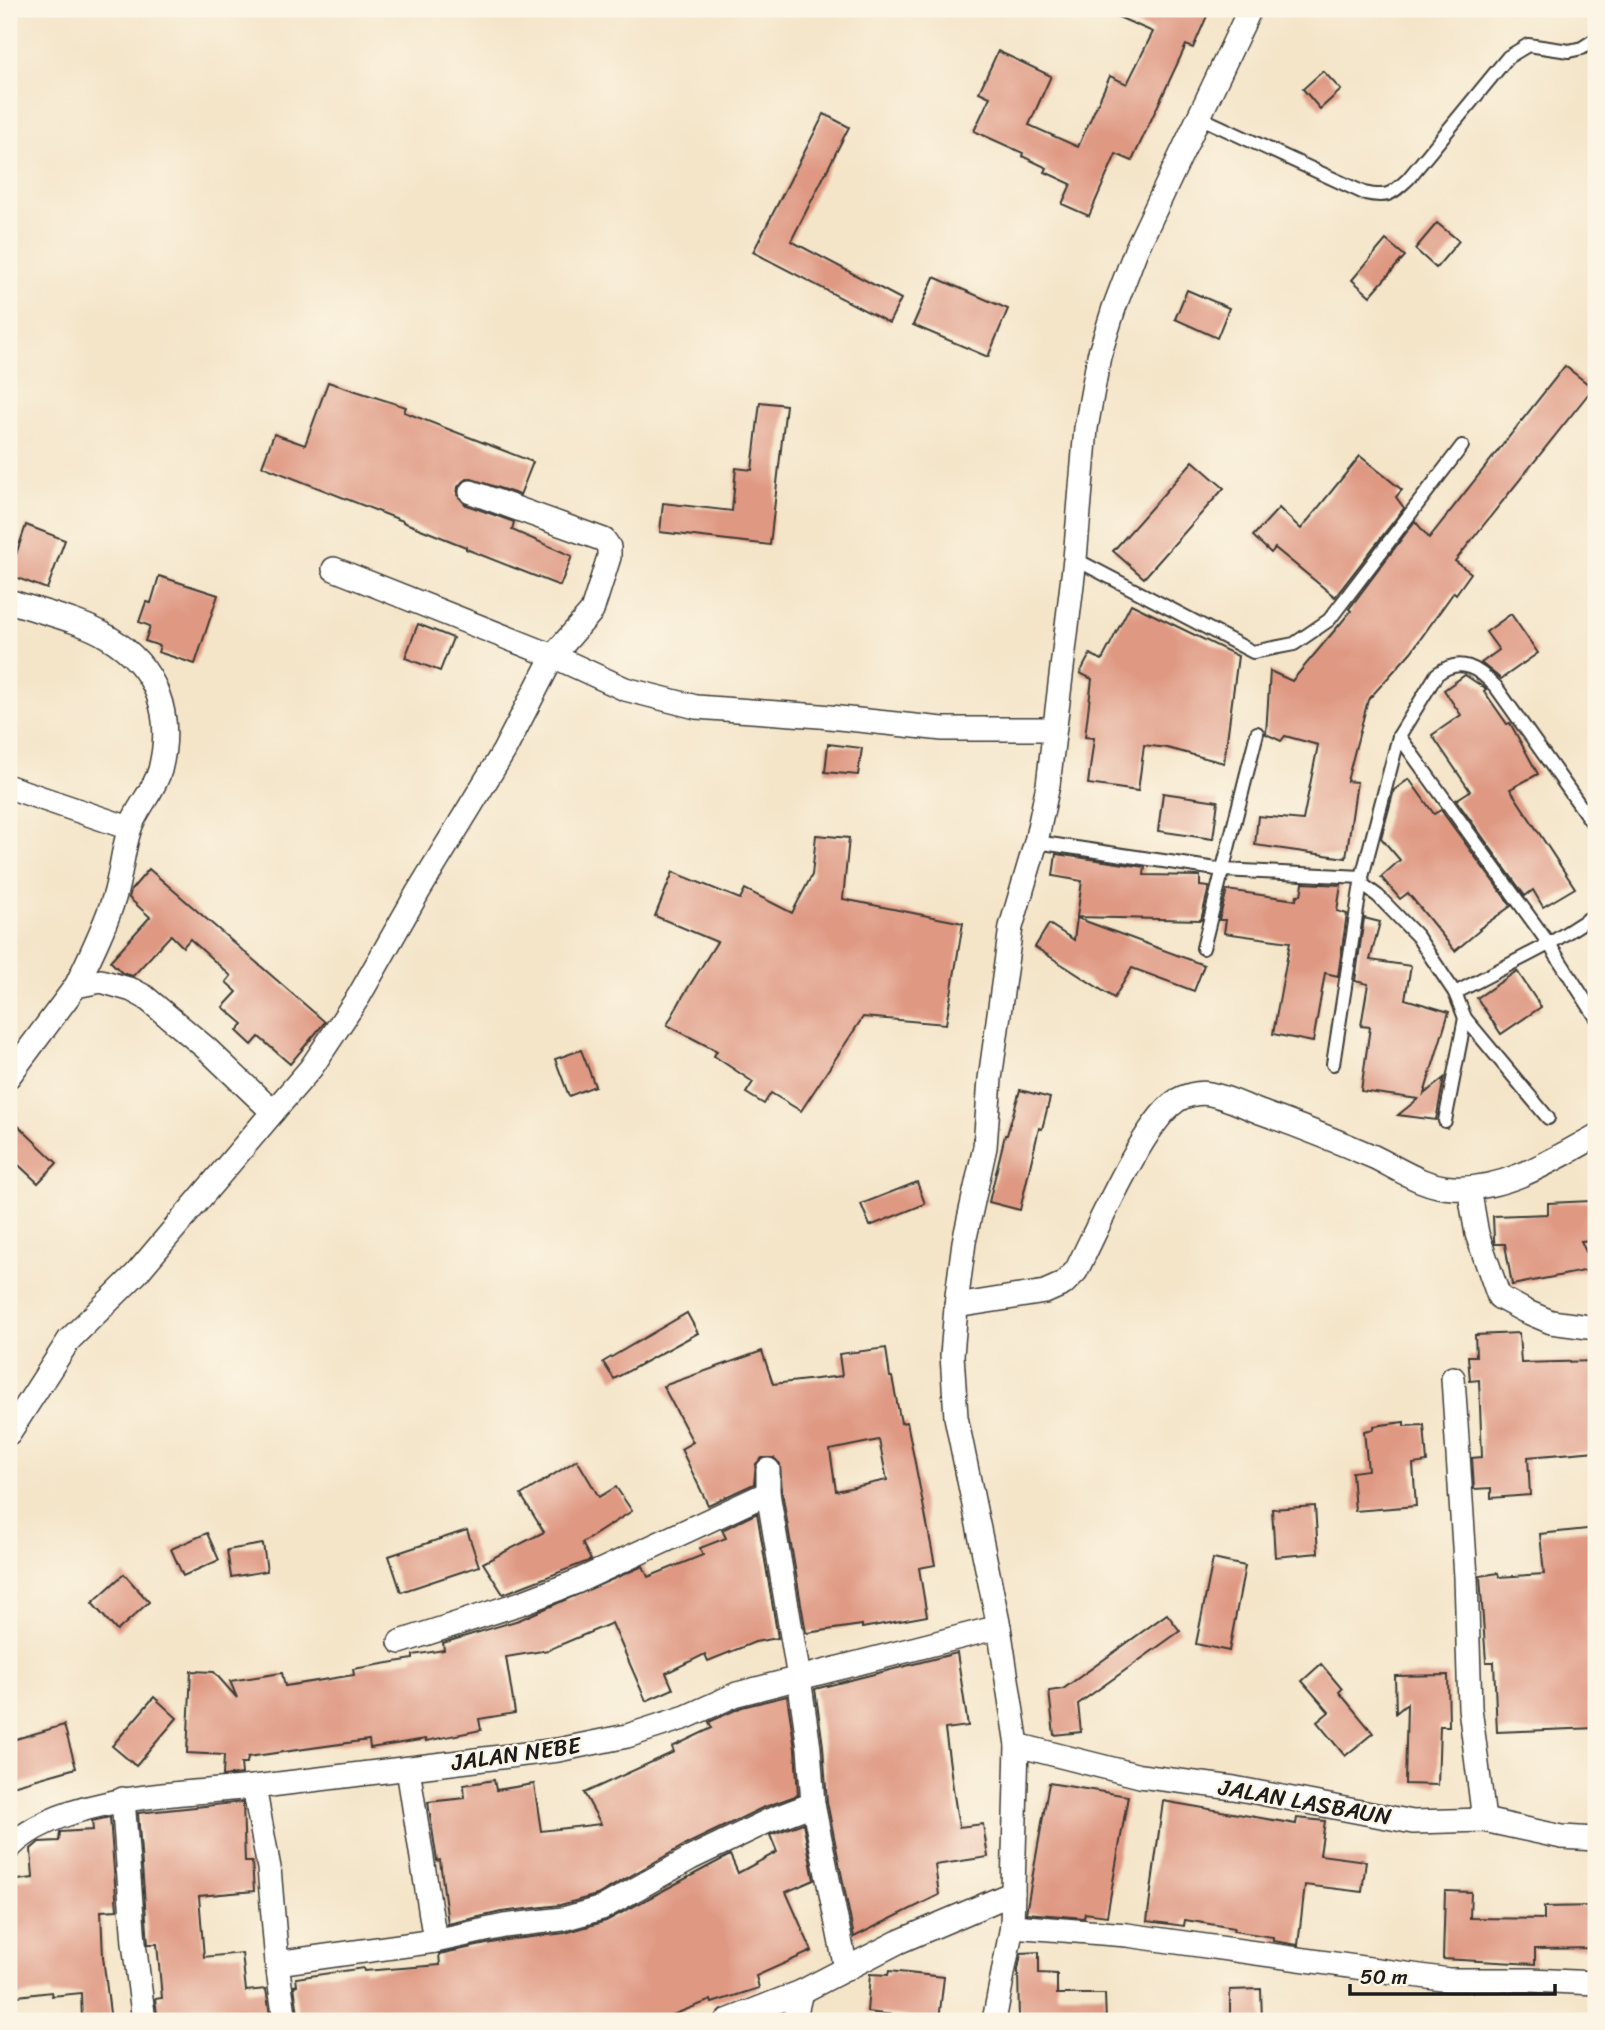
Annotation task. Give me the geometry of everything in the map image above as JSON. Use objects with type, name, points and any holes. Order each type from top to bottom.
[{"type":"street","points":[[994,2021],[1012,1926],[1017,1745],[999,1627],[956,1417],[952,1355],[964,1242],[985,1147],[990,1080],[1012,927],[1036,842],[1048,785],[1086,428],[1099,356],[1136,250],[1250,9]]},
{"type":"street","points":[[9,1433],[69,1340],[136,1274],[311,1068],[359,996],[425,880],[504,751],[553,656],[592,611],[609,557],[609,547],[604,540],[471,492]]},
{"type":"street","points":[[334,569],[553,656],[625,690],[696,707],[943,729],[1054,729]]},
{"type":"street","points":[[9,601],[108,636],[146,669],[162,702],[163,746],[155,783],[129,828],[114,898],[103,930],[76,986],[9,1076]]},
{"type":"street","points":[[9,787],[129,828]]},
{"type":"street","points":[[76,986],[101,981],[132,990],[145,997],[207,1049],[273,1112]]},
{"type":"street","points":[[956,1306],[1045,1292],[1063,1284],[1076,1271],[1144,1138],[1174,1102],[1195,1094],[1210,1093],[1330,1138],[1422,1181],[1451,1188],[1469,1188],[1514,1178],[1596,1136]]},
{"type":"street","points":[[1469,1188],[1477,1234],[1499,1297],[1551,1322],[1596,1328]]},
{"type":"street","points":[[1452,1378],[1465,1577],[1470,1708],[1484,1820]]},
{"type":"street","points":[[768,1470],[768,1493],[809,1748],[813,1804],[846,1969]]},
{"type":"street","points":[[400,1642],[522,1603],[576,1582],[768,1493]]},
{"type":"street","name":"JALAN NEBE","points":[[9,1848],[27,1833],[68,1814],[123,1799],[408,1769],[558,1750],[627,1736],[685,1717],[737,1694],[999,1627]]},
{"type":"street","name":"JALAN LASBAUN","points":[[1017,1745],[1140,1776],[1234,1788],[1413,1822],[1484,1820],[1562,1837],[1596,1839]]},
{"type":"street","points":[[408,1769],[435,1941]]},
{"type":"street","points":[[254,1787],[269,1868],[285,2021]]},
{"type":"street","points":[[123,1799],[134,1943],[144,2021]]},
{"type":"street","points":[[277,1963],[435,1941],[504,1926],[563,1919],[602,1908],[691,1858],[768,1821],[813,1804]]},
{"type":"street","points":[[727,2021],[801,1992],[898,1942],[1013,1893]]},
{"type":"street","points":[[1012,1926],[1127,1935],[1449,1980],[1596,1983]]},
{"type":"street","points":[[794,2021],[801,1992]]},
{"type":"lane","points":[[1199,117],[1364,193],[1391,195],[1408,179],[1507,57],[1528,45],[1569,51],[1582,48],[1596,39]]},
{"type":"lane","points":[[1074,559],[1252,652],[1294,645],[1329,620],[1462,446]]},
{"type":"lane","points":[[1333,1064],[1362,877],[1399,736],[1437,674],[1446,667],[1471,666],[1484,674],[1596,828]]},
{"type":"lane","points":[[1203,948],[1257,733]]},
{"type":"lane","points":[[1399,736],[1549,944],[1596,1017]]},
{"type":"lane","points":[[1036,842],[1223,870],[1362,877]]},
{"type":"lane","points":[[1362,877],[1363,885],[1378,895],[1417,936],[1455,993],[1465,1018],[1548,1118]]},
{"type":"lane","points":[[1455,993],[1549,944],[1596,914]]},
{"type":"lane","points":[[1446,1121],[1465,1018]]},
{"type":"building","points":[[1100,9],[1210,9],[1193,48],[1186,45],[1132,161],[1116,154],[1089,216],[1062,204],[1071,184],[1045,172],[1047,168],[1022,156],[1023,153],[974,131],[990,97],[979,92],[998,51],[1051,76],[1029,125],[1078,147],[1110,76],[1127,84],[1153,32]]},
{"type":"building","points":[[1323,71],[1341,90],[1320,109],[1303,89]]},
{"type":"building","points":[[824,114],[849,127],[791,241],[901,299],[889,323],[753,252]]},
{"type":"building","points":[[1437,223],[1459,241],[1436,268],[1415,249]]},
{"type":"building","points":[[1386,240],[1405,256],[1370,296],[1352,280]]},
{"type":"building","points":[[934,277],[1008,309],[988,357],[913,325]]},
{"type":"building","points":[[1187,290],[1229,308],[1217,338],[1175,319]]},
{"type":"building","points":[[1565,366],[1593,388],[1455,561],[1471,573],[1411,652],[1368,700],[1347,781],[1357,782],[1346,858],[1255,845],[1258,816],[1303,820],[1318,745],[1285,736],[1281,741],[1266,734],[1270,671],[1292,681],[1351,611],[1349,609],[1415,521],[1429,538]]},
{"type":"building","points":[[328,382],[406,407],[404,412],[533,462],[520,495],[469,478],[458,487],[457,495],[466,505],[514,522],[512,530],[572,556],[560,586],[262,466],[274,434],[305,445]]},
{"type":"building","points":[[760,402],[786,405],[770,545],[660,532],[663,503],[732,511],[736,468],[752,470]]},
{"type":"building","points":[[1360,456],[1402,490],[1396,497],[1404,508],[1335,597],[1275,548],[1271,553],[1253,536],[1279,508],[1301,529]]},
{"type":"building","points":[[1193,461],[1224,488],[1144,578],[1113,551]]},
{"type":"building","points":[[26,525],[65,540],[47,589],[9,575]]},
{"type":"building","points":[[159,576],[218,595],[195,664],[158,652],[160,646],[145,641],[150,626],[139,622],[146,602],[151,603]]},
{"type":"building","points":[[1131,604],[1238,656],[1224,763],[1167,748],[1144,745],[1138,791],[1088,784],[1094,738],[1085,737],[1092,679],[1080,673],[1090,654],[1102,660]]},
{"type":"building","points":[[1511,614],[1538,653],[1501,679],[1481,663],[1499,650],[1486,632]]},
{"type":"building","points":[[418,624],[453,638],[440,671],[405,658]]},
{"type":"building","points":[[1465,675],[1486,689],[1484,691],[1507,724],[1510,723],[1538,774],[1510,789],[1575,888],[1543,907],[1533,890],[1525,896],[1456,800],[1470,791],[1432,735],[1461,715],[1444,690]]},
{"type":"building","points":[[828,744],[862,748],[858,775],[825,772]]},
{"type":"building","points":[[1409,779],[1434,814],[1441,810],[1511,906],[1479,929],[1455,951],[1408,893],[1400,899],[1381,877],[1400,860],[1381,838],[1394,790]]},
{"type":"building","points":[[1163,793],[1218,801],[1213,839],[1158,831]]},
{"type":"building","points":[[816,835],[849,838],[843,899],[963,923],[946,1024],[863,1017],[801,1111],[771,1093],[764,1104],[746,1093],[753,1082],[714,1056],[717,1051],[667,1025],[717,942],[655,916],[673,872],[740,899],[745,889],[792,913],[812,875]]},
{"type":"building","points":[[1056,854],[1145,867],[1144,875],[1200,876],[1200,886],[1209,887],[1201,920],[1077,917],[1082,881],[1053,876]]},
{"type":"building","points":[[149,869],[325,1022],[290,1064],[259,1037],[252,1045],[237,1031],[243,1024],[223,1007],[237,992],[226,982],[231,976],[190,939],[183,947],[171,935],[133,976],[122,973],[110,961],[150,917],[129,898],[131,890]]},
{"type":"building","points":[[1303,883],[1341,885],[1337,911],[1347,914],[1338,976],[1325,973],[1313,1042],[1273,1034],[1290,942],[1224,933],[1226,920],[1219,920],[1227,890],[1296,900],[1297,895],[1301,895]]},
{"type":"building","points":[[1077,918],[1204,965],[1194,991],[1132,968],[1114,998],[1035,947],[1049,924],[1074,940]]},
{"type":"building","points":[[1364,918],[1380,922],[1370,960],[1411,966],[1405,999],[1449,1012],[1424,1094],[1444,1078],[1436,1120],[1398,1115],[1418,1099],[1361,1091],[1370,1027],[1361,1026],[1368,984],[1355,981]]},
{"type":"building","points":[[1517,971],[1541,1007],[1501,1034],[1477,998]]},
{"type":"building","points":[[581,1050],[595,1086],[569,1096],[555,1059]]},
{"type":"building","points":[[1020,1090],[1050,1098],[1042,1129],[1039,1128],[1020,1210],[989,1202],[1005,1135]]},
{"type":"building","points":[[9,1117],[57,1163],[38,1183],[9,1156]]},
{"type":"building","points":[[917,1182],[925,1204],[870,1226],[861,1204]]},
{"type":"building","points":[[1591,1201],[1593,1240],[1581,1241],[1594,1269],[1512,1285],[1505,1244],[1495,1244],[1493,1216],[1548,1214],[1548,1203]]},
{"type":"building","points":[[687,1313],[698,1333],[614,1379],[603,1362]]},
{"type":"building","points":[[1519,1333],[1521,1363],[1596,1361],[1596,1451],[1528,1457],[1530,1495],[1491,1498],[1491,1488],[1474,1489],[1472,1458],[1482,1457],[1479,1380],[1470,1381],[1468,1356],[1476,1356],[1475,1335]]},
{"type":"building","points":[[886,1348],[901,1423],[907,1422],[935,1565],[919,1568],[927,1616],[862,1628],[862,1625],[806,1633],[782,1492],[780,1464],[774,1458],[762,1458],[756,1464],[754,1484],[708,1505],[681,1449],[693,1442],[663,1386],[762,1351],[773,1384],[842,1376],[839,1354]],"holes":[[[879,1440],[887,1480],[836,1491],[830,1450]]]},
{"type":"building","points":[[1404,1422],[1404,1426],[1424,1425],[1427,1462],[1413,1464],[1416,1506],[1355,1511],[1352,1472],[1368,1470],[1364,1431],[1374,1429],[1374,1426]]},
{"type":"building","points":[[577,1460],[599,1497],[616,1487],[632,1511],[582,1543],[591,1560],[503,1594],[483,1563],[544,1532],[521,1495]]},
{"type":"building","points":[[1315,1506],[1318,1553],[1275,1557],[1272,1509]]},
{"type":"building","points":[[757,1513],[778,1638],[755,1642],[708,1661],[705,1654],[666,1673],[673,1689],[646,1701],[612,1623],[548,1650],[506,1657],[515,1713],[479,1719],[481,1730],[370,1748],[369,1740],[248,1757],[247,1763],[241,1763],[242,1774],[223,1776],[224,1755],[187,1753],[191,1671],[214,1672],[237,1698],[230,1681],[282,1673],[285,1686],[354,1675],[353,1669],[413,1659],[413,1655],[444,1650],[443,1643],[519,1620],[643,1566],[648,1577],[703,1555],[700,1548],[726,1538],[722,1530]]},
{"type":"building","points":[[1596,1528],[1596,1728],[1497,1732],[1494,1662],[1486,1662],[1480,1576],[1498,1573],[1499,1577],[1544,1574],[1540,1534]]},
{"type":"building","points":[[467,1530],[479,1566],[401,1592],[389,1556]]},
{"type":"building","points":[[207,1533],[219,1560],[183,1576],[171,1549]]},
{"type":"building","points":[[263,1544],[267,1571],[231,1577],[227,1550]]},
{"type":"building","points":[[1213,1559],[1245,1566],[1229,1651],[1196,1644]]},
{"type":"building","points":[[124,1574],[149,1602],[117,1631],[92,1603]]},
{"type":"building","points":[[1167,1614],[1180,1631],[1078,1704],[1081,1732],[1054,1735],[1049,1691],[1063,1689]]},
{"type":"building","points":[[957,1653],[968,1726],[945,1729],[954,1795],[959,1827],[983,1824],[988,1857],[935,1865],[939,1895],[854,1937],[827,1802],[815,1689]]},
{"type":"building","points":[[1321,1664],[1342,1689],[1339,1692],[1373,1733],[1345,1756],[1317,1722],[1329,1712],[1302,1681]]},
{"type":"building","points":[[1448,1675],[1449,1726],[1440,1726],[1438,1785],[1405,1784],[1407,1704],[1396,1713],[1395,1676]]},
{"type":"building","points":[[787,1696],[798,1795],[762,1808],[685,1845],[597,1895],[560,1905],[501,1912],[448,1924],[440,1860],[437,1861],[428,1802],[465,1798],[464,1785],[494,1780],[496,1790],[534,1784],[541,1831],[601,1824],[584,1793],[674,1752],[672,1747],[712,1728],[709,1722],[742,1707]]},
{"type":"building","points":[[154,1697],[177,1718],[136,1766],[112,1746]]},
{"type":"building","points":[[64,1725],[76,1768],[9,1787],[9,1741]]},
{"type":"building","points":[[1049,1783],[1128,1796],[1107,1916],[1085,1913],[1084,1918],[1026,1913]]},
{"type":"building","points":[[1163,1801],[1296,1824],[1297,1818],[1325,1821],[1320,1855],[1366,1861],[1362,1892],[1305,1885],[1298,1945],[1273,1941],[1273,1937],[1233,1931],[1234,1928],[1185,1920],[1184,1926],[1147,1921]]},
{"type":"building","points":[[243,1802],[245,1862],[252,1862],[254,1891],[199,1896],[204,1957],[242,1953],[246,1991],[266,1989],[271,2021],[158,2021],[155,1999],[162,1998],[157,1944],[148,1944],[138,1813]]},
{"type":"building","points":[[110,1817],[117,1910],[101,1911],[103,1957],[111,2021],[82,2021],[81,1993],[52,1996],[51,1992],[9,1997],[9,1915],[12,1914],[9,1881],[33,1878],[31,1849],[39,1842],[59,1841],[60,1832],[93,1830],[92,1821]]},
{"type":"building","points":[[803,1823],[814,1880],[786,1892],[812,1951],[756,1976],[759,1988],[712,2003],[711,2000],[657,2021],[299,2021],[294,1986],[297,1985],[296,1978],[363,1968],[364,1971],[440,1965],[439,1954],[506,1940],[565,1933],[606,1921],[730,1855],[738,1873],[777,1852],[770,1835]]},
{"type":"building","points":[[1445,1891],[1471,1892],[1470,1918],[1544,1919],[1544,1907],[1596,1906],[1596,1948],[1535,1949],[1535,1964],[1443,1959]]},
{"type":"building","points":[[1039,1952],[1039,1973],[1057,1974],[1057,1994],[1105,1994],[1106,2021],[1019,2021],[1018,1970],[1021,1953]]},
{"type":"building","points":[[889,1971],[944,1977],[939,2020],[867,2012],[870,1974],[888,1975]]},
{"type":"building","points":[[1261,1989],[1262,2021],[1230,2021],[1230,1990]]}]
